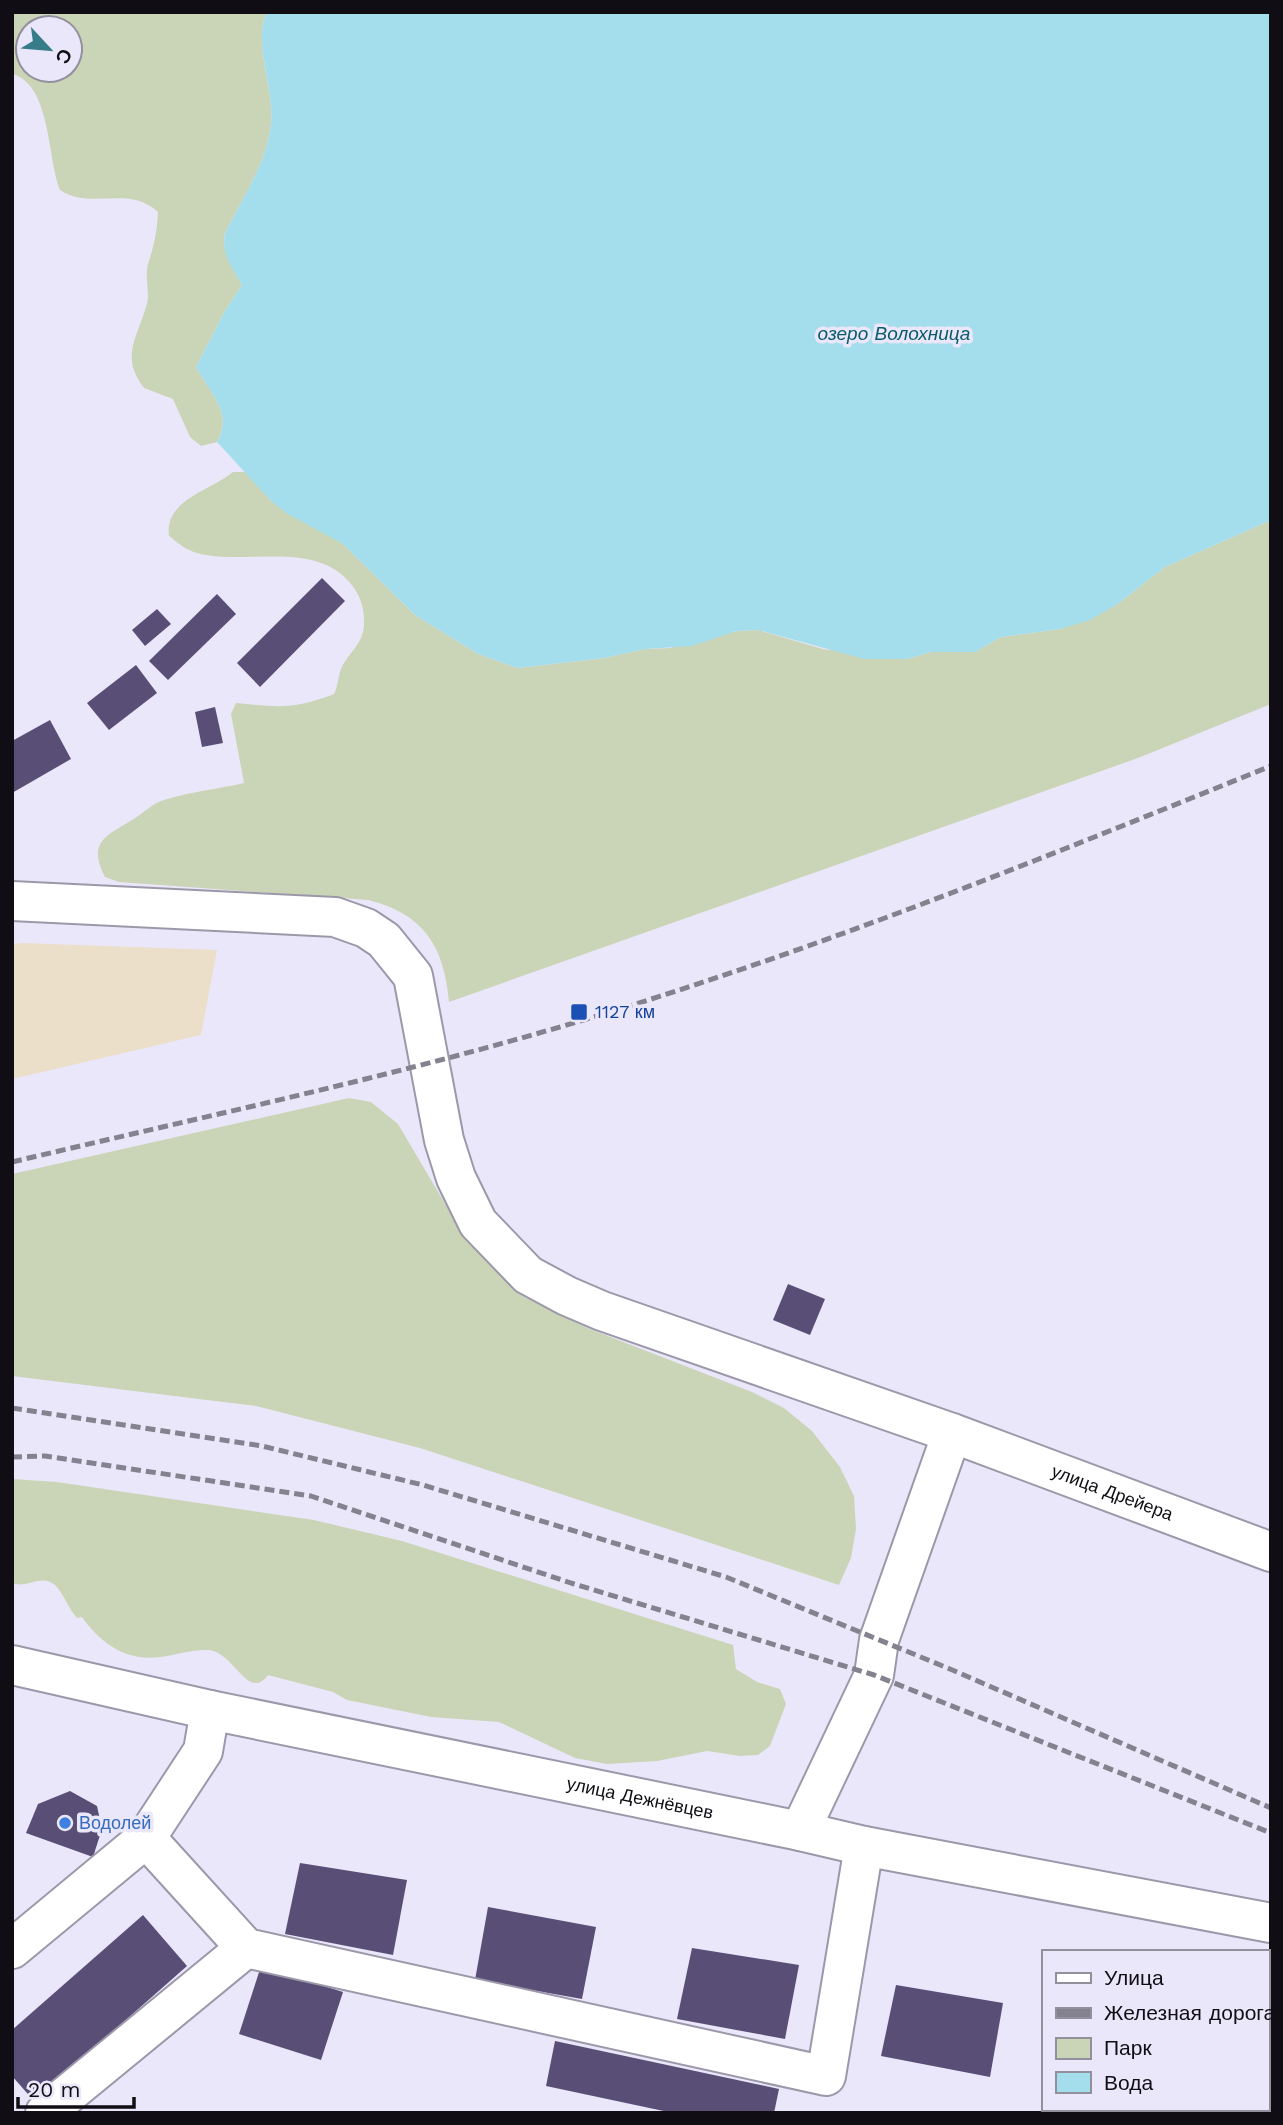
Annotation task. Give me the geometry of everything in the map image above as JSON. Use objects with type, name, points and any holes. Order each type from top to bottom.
[{"type":"street","name":"улица Дрейера","points":[[12,901],[335,918],[366,928],[384,940],[413,976],[444,1140],[468,1209],[505,1254],[528,1275],[602,1311],[952,1433],[1271,1552]]},
{"type":"street","points":[[800,1831],[874,1675],[879,1640],[952,1433]]},
{"type":"street","name":"улица Дежнёвцев","points":[[12,1665],[210,1710],[864,1846],[1271,1923]]},
{"type":"street","points":[[12,1949],[146,1838],[203,1751],[210,1710]]},
{"type":"street","points":[[146,1838],[246,1948],[826,2076],[864,1846]]},
{"type":"street","points":[[45,2113],[246,1948]]},
{"type":"shaded area","points":[[12,944],[217,950],[201,1035],[12,1079]]},
{"type":"green space","points":[[12,12],[267,12],[262,38],[271,110],[269,139],[259,167],[225,233],[224,240],[229,260],[242,285],[225,311],[196,367],[222,412],[222,432],[217,442],[201,446],[190,437],[173,399],[144,388],[133,367],[135,338],[148,296],[147,270],[158,212],[135,200],[85,198],[60,190],[41,106],[27,84],[84,84],[84,14],[14,14],[14,75]]},
{"type":"green space","points":[[233,472],[246,472],[271,501],[343,544],[415,615],[478,654],[518,668],[604,658],[645,649],[670,648],[737,631],[758,630],[823,649],[886,658],[907,659],[931,652],[975,652],[1001,637],[1060,629],[1116,605],[1165,567],[1271,520],[1271,704],[1138,758],[449,1002],[442,964],[428,935],[404,914],[387,906],[368,900],[119,882],[105,877],[100,865],[98,856],[102,841],[155,804],[183,795],[244,783],[231,714],[236,703],[285,706],[307,703],[334,694],[343,664],[361,637],[364,616],[356,591],[341,574],[324,564],[304,558],[197,553],[169,536],[169,524],[181,505]]},
{"type":"green space","points":[[349,1098],[371,1102],[398,1124],[460,1229],[522,1296],[590,1329],[752,1392],[784,1408],[812,1431],[840,1467],[854,1496],[856,1529],[851,1558],[839,1585],[420,1448],[256,1406],[12,1376],[12,1174]]},
{"type":"green space","points":[[12,1479],[57,1482],[314,1520],[402,1541],[733,1645],[736,1669],[757,1682],[780,1689],[786,1704],[770,1746],[758,1755],[740,1756],[707,1751],[657,1761],[607,1764],[575,1758],[499,1722],[431,1717],[347,1700],[333,1692],[268,1675],[261,1682],[254,1683],[247,1680],[218,1653],[209,1650],[160,1657],[136,1657],[115,1649],[97,1635],[82,1617],[77,1618],[55,1585],[50,1582],[45,1580],[12,1583]]},
{"type":"water","name":"озеро Волохница","points":[[267,12],[1271,12],[1271,520],[1165,567],[1116,605],[1090,620],[1060,629],[1001,637],[975,652],[931,652],[907,659],[864,659],[758,630],[736,631],[692,646],[645,649],[604,658],[518,668],[478,654],[415,615],[343,544],[286,513],[271,501],[217,442],[222,432],[222,413],[196,367],[225,311],[242,285],[228,260],[224,241],[225,233],[253,180],[269,139],[271,110],[262,38]]},
{"type":"building","points":[[322,578],[345,601],[260,687],[237,663]]},
{"type":"building","points":[[217,594],[236,614],[168,680],[149,661]]},
{"type":"building","points":[[157,609],[171,624],[145,646],[132,630]]},
{"type":"building","points":[[136,665],[157,693],[109,730],[87,703]]},
{"type":"building","points":[[215,707],[223,743],[202,747],[195,712]]},
{"type":"building","points":[[50,720],[71,759],[12,793],[12,741]]},
{"type":"building","points":[[788,1284],[825,1299],[810,1335],[773,1320]]},
{"type":"building","name":"Водолей","points":[[70,1791],[97,1806],[102,1829],[93,1857],[26,1833],[38,1804]]},
{"type":"building","points":[[300,1863],[407,1880],[393,1955],[285,1934]]},
{"type":"building","points":[[488,1907],[596,1927],[582,1999],[475,1980]]},
{"type":"building","points":[[143,1915],[187,1966],[34,2101],[12,2076],[12,2030]]},
{"type":"building","points":[[692,1948],[799,1965],[785,2039],[677,2019]]},
{"type":"building","points":[[261,1966],[343,1992],[321,2060],[239,2034]]},
{"type":"building","points":[[896,1985],[1003,2003],[990,2077],[881,2056]]},
{"type":"building","points":[[555,2041],[779,2089],[774,2113],[673,2113],[546,2086]]},
{"type":"building","points":[[1145,2111],[1189,2111],[1189,2113]]},
{"type":"railway","points":[[12,1162],[439,1060],[668,994],[928,902],[1271,766]]},
{"type":"railway","points":[[12,1408],[262,1446],[423,1485],[726,1577],[950,1669],[1271,1808]]},
{"type":"railway","points":[[12,1457],[45,1456],[311,1496],[571,1583],[874,1675],[1271,1833]]},
{"type":"place","name":"1127 км","points":[[579,1012]]},
{"type":"place","name":"Водолей","points":[[65,1823]]}]
